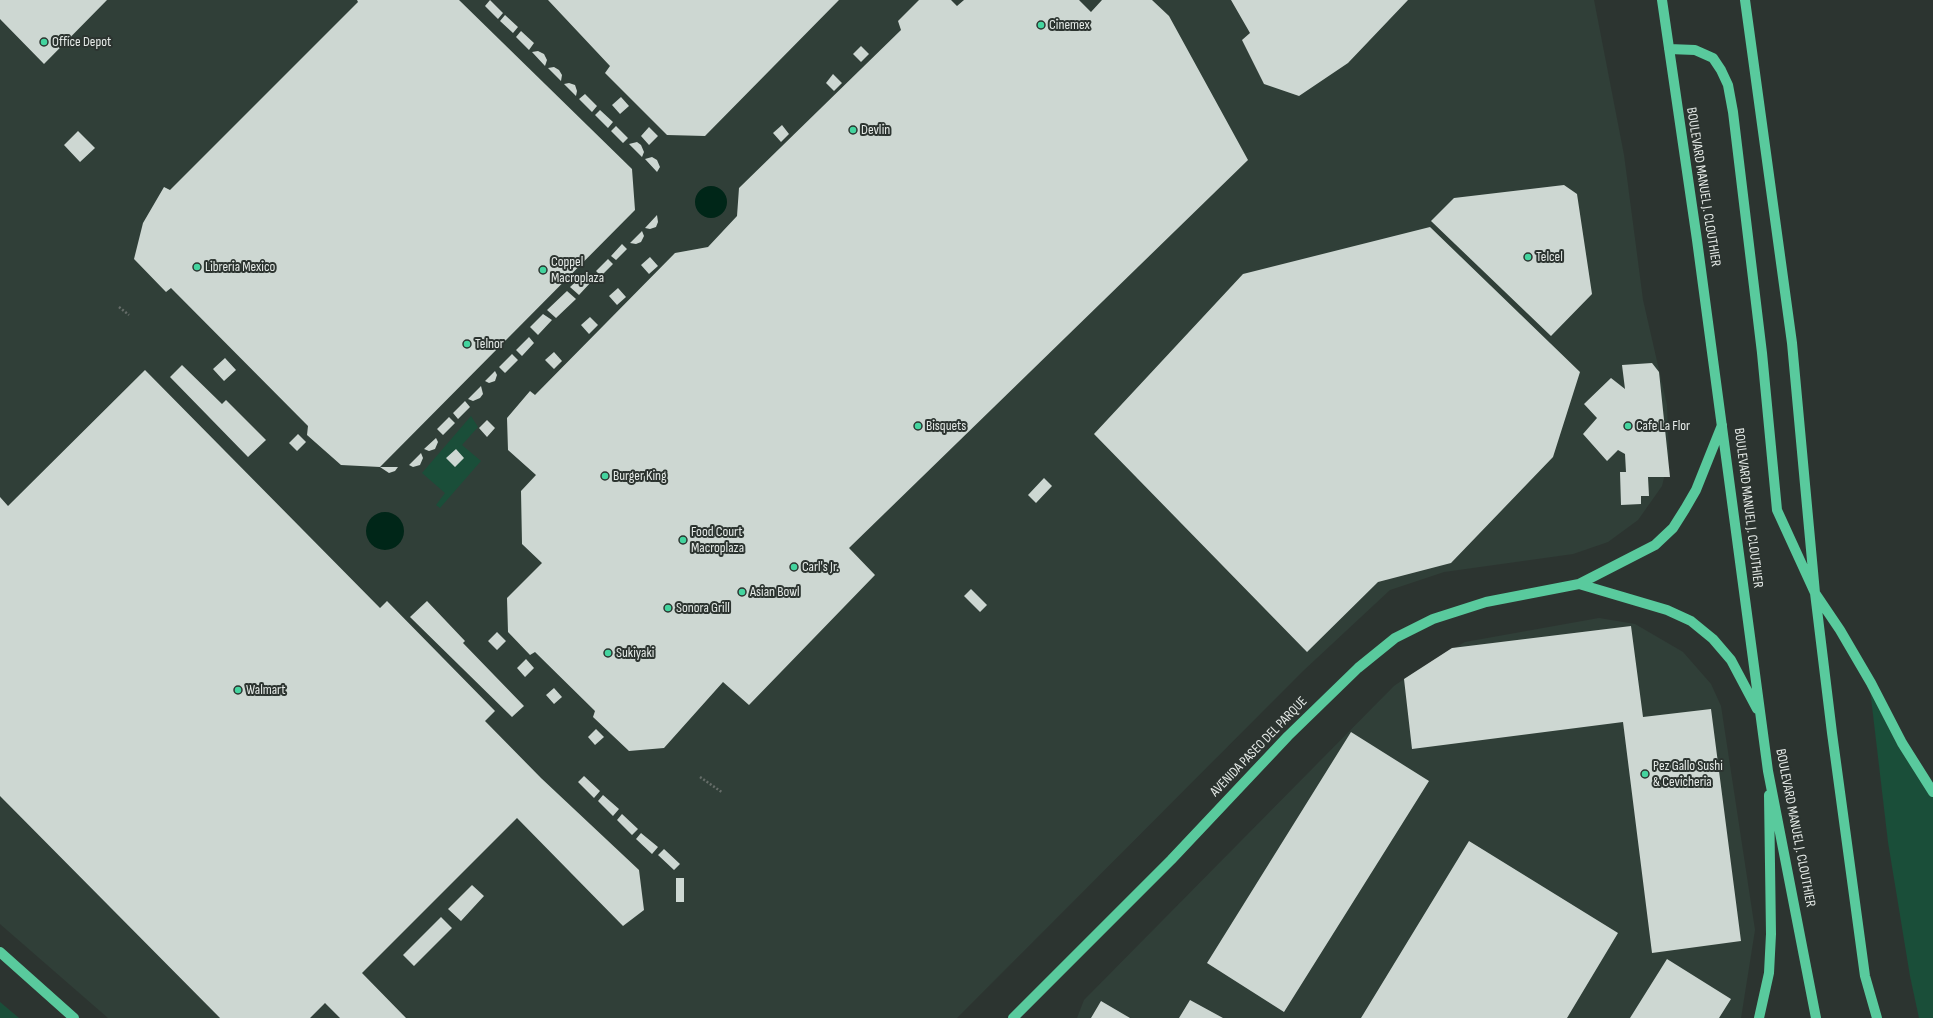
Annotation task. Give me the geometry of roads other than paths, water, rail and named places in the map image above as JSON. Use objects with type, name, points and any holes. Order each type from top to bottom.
[{"type":"main road","name":"BOULEVARD MANUEL J. CLOUTHIER","points":[[1662,0],[1722,423],[1768,771],[1816,1018]]},
{"type":"main road","points":[[1745,0],[1792,343],[1816,593],[1850,871],[1865,976],[1876,1018]]},
{"type":"main road","points":[[1669,49],[1695,50],[1712,58],[1721,70],[1728,85],[1733,112],[1762,353],[1777,510],[1816,593],[1840,630],[1871,683],[1902,743],[1933,792]]},
{"type":"main road","name":"AVENIDA PASEO DEL PARQUE","points":[[1013,1018],[1171,860],[1288,736],[1358,668],[1394,638],[1433,619],[1486,602],[1579,584],[1655,545],[1673,528],[1696,490],[1722,423]]},
{"type":"main road","name":"AVENIDA PASEO DEL PARQUE","points":[[1579,584],[1667,610],[1692,621],[1713,639],[1731,660],[1761,716]]},
{"type":"main road","points":[[1759,1018],[1769,973],[1771,934],[1768,771]]},
{"type":"main road","points":[[0,952],[74,1018]]},
{"type":"place","name":"Cinemex","points":[[1041,25]]},
{"type":"place","name":"Office Depot","points":[[44,42]]},
{"type":"place","name":"Devlin","points":[[853,130]]},
{"type":"place","name":"Telcel","points":[[1528,257]]},
{"type":"place","name":"Libreria Mexico","points":[[197,267]]},
{"type":"place","name":"Coppel Macroplaza","points":[[543,270]]},
{"type":"place","name":"Telnor","points":[[467,344]]},
{"type":"place","name":"Bisquets","points":[[918,426]]},
{"type":"place","name":"Cafe La Flor","points":[[1628,426]]},
{"type":"place","name":"Burger King","points":[[605,476]]},
{"type":"place","name":"Food Court Macroplaza","points":[[683,540]]},
{"type":"place","name":"Carl's Jr.","points":[[794,567]]},
{"type":"place","name":"Asian Bowl","points":[[742,592]]},
{"type":"place","name":"Sonora Grill","points":[[668,608]]},
{"type":"place","name":"Sukiyaki","points":[[608,653]]},
{"type":"place","name":"Walmart","points":[[238,690]]},
{"type":"place","name":"Pez Gallo Sushi & Cevicheria","points":[[1645,774]]}]
